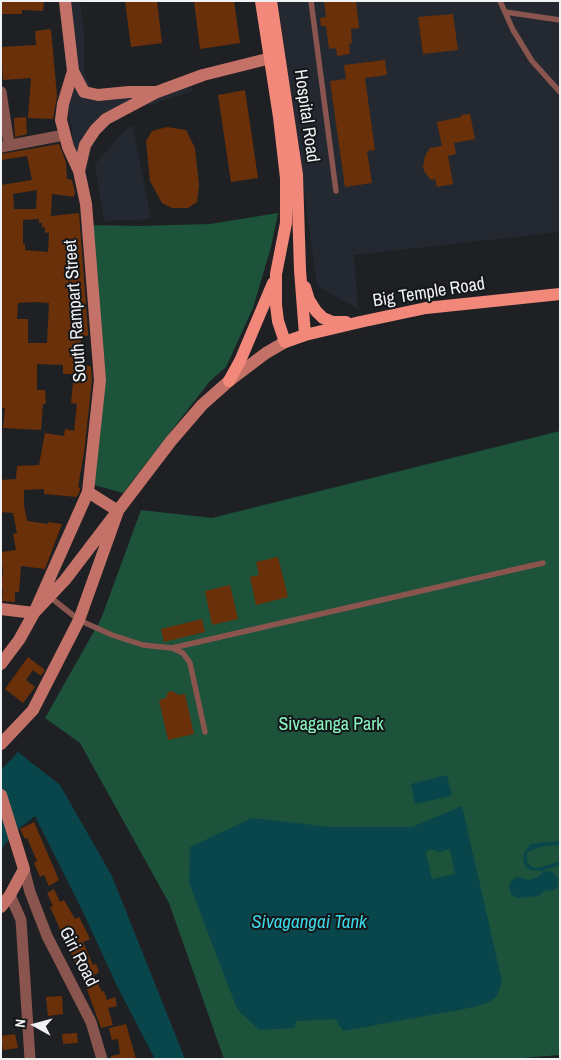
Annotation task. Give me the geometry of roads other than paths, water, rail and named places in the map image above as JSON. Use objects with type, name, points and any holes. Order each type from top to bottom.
[{"type":"main road","name":"Hospital Road","points":[[261,1],[297,176],[300,270]]},
{"type":"main road","name":"Hospital Road","points":[[271,1],[287,207],[276,274]]},
{"type":"main road","points":[[300,270],[308,300],[324,318],[333,322],[360,322]]},
{"type":"main road","points":[[300,270],[305,335]]},
{"type":"main road","points":[[276,274],[278,321],[285,342]]},
{"type":"main road","points":[[229,381],[240,361],[276,274]]},
{"type":"main road","name":"Big Temple Road","points":[[285,342],[305,335],[426,308],[560,294]]},
{"type":"street","name":"South Rampart Street","points":[[34,613],[88,492],[100,370],[86,204],[79,171],[64,135],[61,120],[63,104],[73,71],[64,1]]},
{"type":"street","points":[[79,171],[85,145],[95,130],[106,119],[157,92],[203,75],[274,58]]},
{"type":"street","points":[[73,71],[84,92],[98,95],[157,92]]},
{"type":"street","points":[[1,92],[5,146],[64,135]]},
{"type":"street","points":[[1,664],[19,640],[34,613],[65,580],[171,441],[202,405],[229,381],[266,353],[285,342]]},
{"type":"street","points":[[88,492],[118,511]]},
{"type":"street","points":[[1,744],[33,710],[79,620],[118,511]]},
{"type":"street","points":[[1,609],[34,613]]},
{"type":"street","points":[[1,795],[24,869],[1,907]]},
{"type":"street","name":"Giri Road","points":[[24,869],[30,892],[47,936],[90,1022],[102,1059]]},
{"type":"street","points":[[10,895],[21,920],[30,1059]]},
{"type":"lane","points":[[311,1],[336,191]]},
{"type":"lane","points":[[500,1],[513,30],[532,60],[560,92]]},
{"type":"lane","points":[[504,12],[560,20]]},
{"type":"lane","points":[[172,648],[543,563]]},
{"type":"lane","points":[[50,597],[79,620],[112,635],[143,644],[172,648],[183,653],[190,663],[205,732]]},
{"type":"water","points":[[18,752],[60,785],[112,876],[185,1059],[155,1059],[117,986],[83,912],[35,816],[16,831],[1,849],[1,770]]},
{"type":"water","points":[[447,775],[452,796],[415,804],[411,784]]},
{"type":"water","name":"Sivagangai Tank","points":[[462,806],[502,981],[497,996],[487,1003],[475,1007],[343,1031],[335,1019],[297,1021],[294,1028],[259,1030],[237,1009],[189,883],[190,847],[252,818],[330,827],[412,827]],"holes":[[[429,849],[440,852],[450,849],[455,874],[432,879],[426,853]]]},
{"type":"water","points":[[560,841],[560,845],[544,846],[531,850],[527,854],[527,861],[531,866],[537,868],[560,861],[560,865],[542,871],[530,870],[526,867],[523,862],[524,853],[531,844]]},
{"type":"water","points":[[549,871],[557,877],[557,888],[551,891],[546,890],[539,896],[516,898],[511,894],[509,887],[512,880],[517,877],[529,880],[543,872]]},
{"type":"park label","name":"Sivaganga Park","points":[[331,725]]}]
